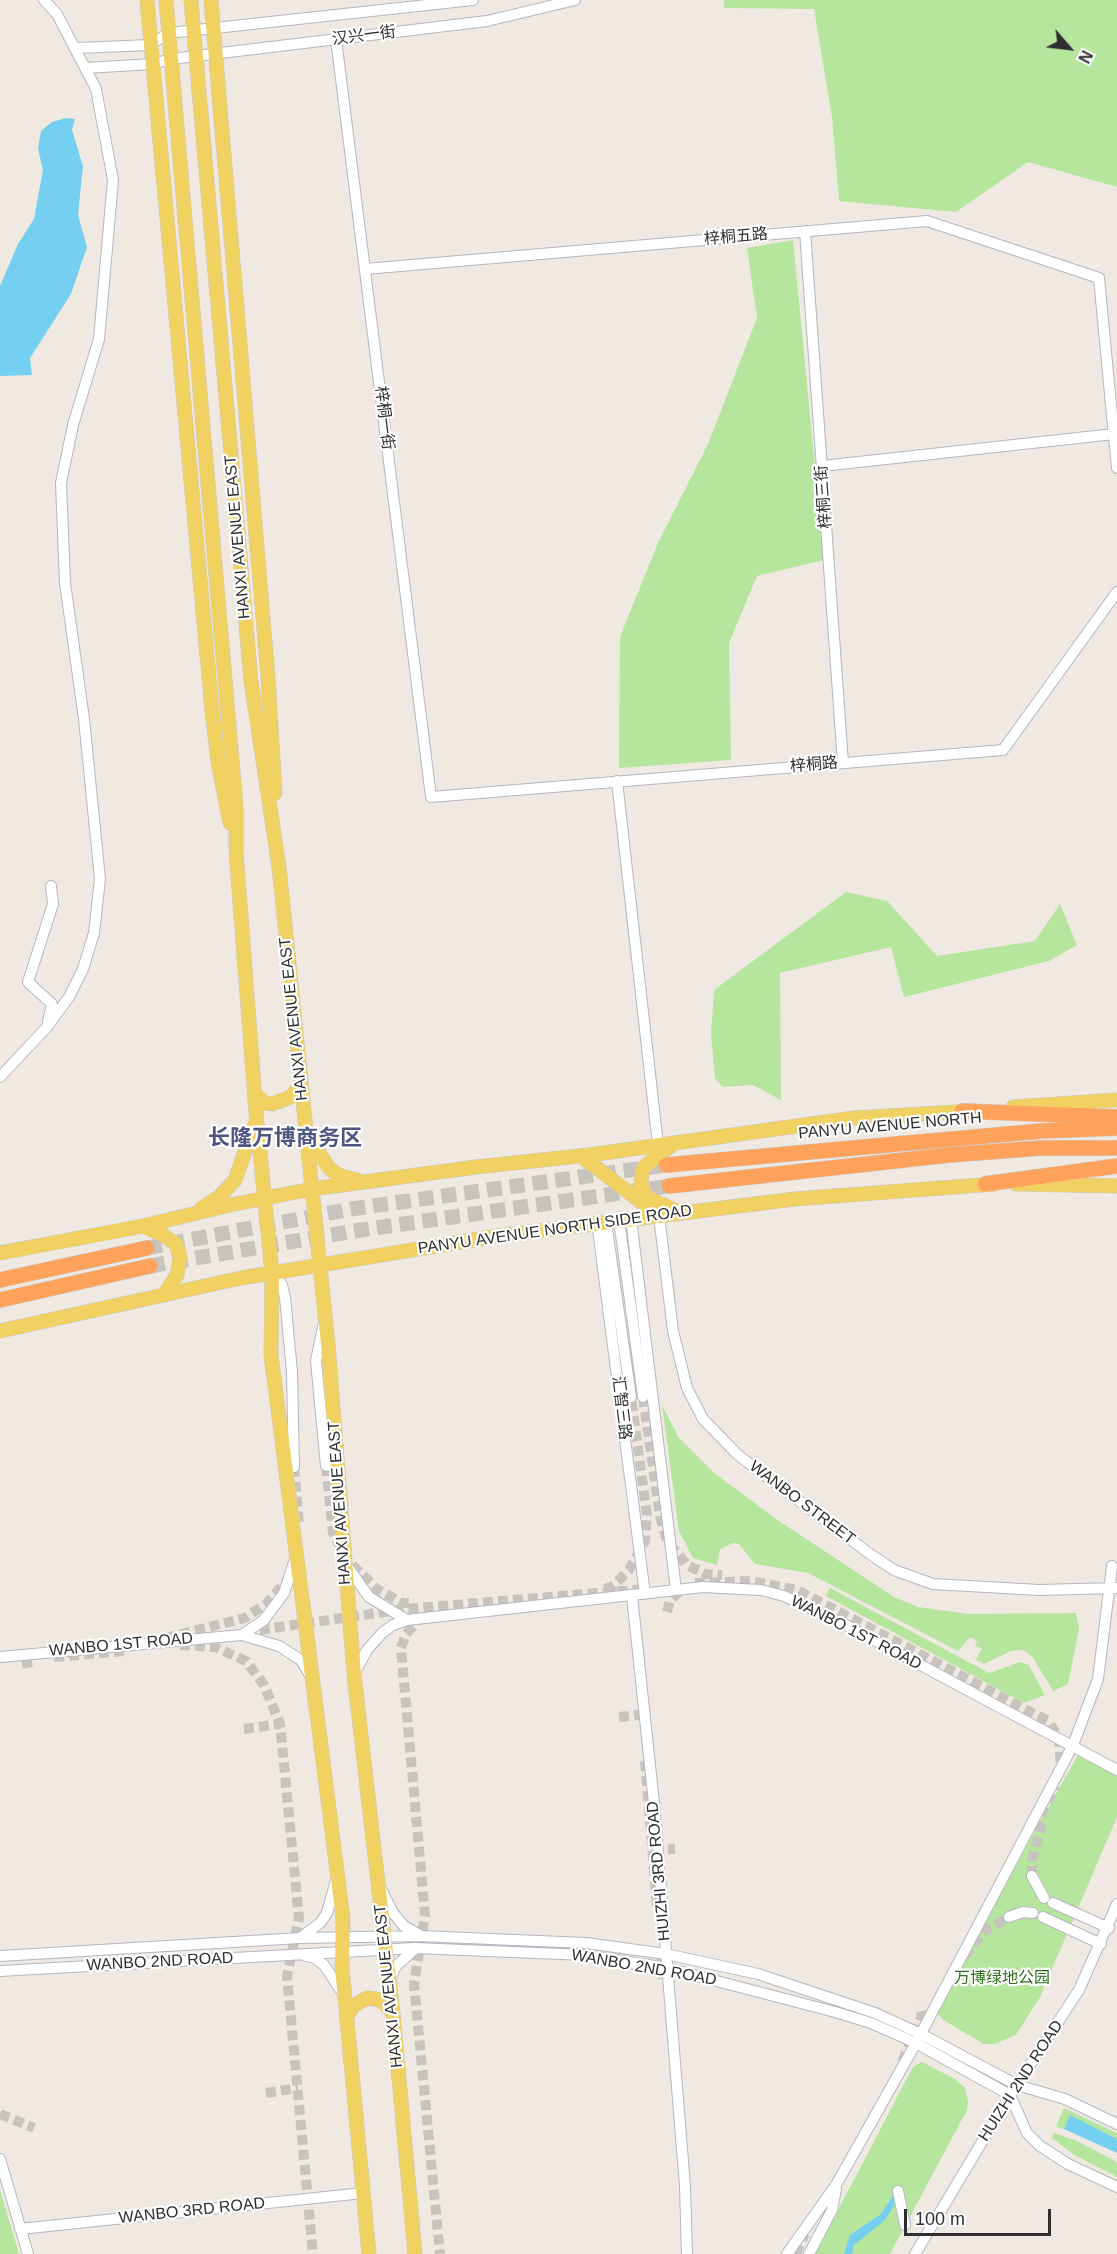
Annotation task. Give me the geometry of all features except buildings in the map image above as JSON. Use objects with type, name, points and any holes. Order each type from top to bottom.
[{"type":"highway","points":[[962,1111],[1117,1117]]},
{"type":"highway","name":"PANYU AVENUE NORTH","points":[[666,1165],[1041,1131],[1117,1128]]},
{"type":"highway","name":"PANYU AVENUE NORTH","points":[[669,1186],[949,1155],[1041,1148],[1117,1148]]},
{"type":"highway","points":[[985,1184],[1117,1166]]},
{"type":"highway","points":[[0,1280],[147,1248]]},
{"type":"highway","points":[[0,1299],[150,1266]]},
{"type":"main road","points":[[147,0],[212,710],[218,762],[236,851]]},
{"type":"main road","name":"HANXI AVENUE EAST","points":[[166,0],[235,795],[236,851],[256,1112],[272,1273],[271,1355],[338,1874],[345,1997],[369,2254]]},
{"type":"main road","name":"HANXI AVENUE EAST","points":[[191,0],[250,681],[279,867],[325,1319],[347,1566],[346,1589],[354,1674],[393,2013],[415,2254]]},
{"type":"main road","points":[[211,0],[267,665],[279,867]]},
{"type":"main road","points":[[256,1095],[265,1103],[272,1104],[291,1097],[301,1085]]},
{"type":"main road","points":[[0,1253],[143,1227],[265,1197],[368,1181],[581,1156],[854,1118],[1117,1100]]},
{"type":"main road","points":[[190,1215],[219,1197],[235,1180],[252,1138],[256,1112]]},
{"type":"main road","points":[[306,1130],[329,1168],[339,1175],[368,1181]]},
{"type":"main road","points":[[677,1142],[645,1166],[641,1185],[648,1198],[683,1213]]},
{"type":"main road","points":[[581,1156],[660,1216]]},
{"type":"main road","name":"PANYU AVENUE NORTH SIDE ROAD","points":[[0,1331],[319,1264],[614,1221],[795,1199],[985,1184],[1117,1186]]},
{"type":"main road","points":[[143,1227],[163,1235],[176,1244],[180,1257],[177,1275],[164,1295]]},
{"type":"main road","points":[[347,2018],[353,2006],[367,1998],[381,2000],[393,2013]]},
{"type":"street","points":[[0,1077],[47,1027],[69,997],[83,969],[94,933],[100,879],[84,719],[65,583],[61,525],[62,483],[73,425],[99,339],[113,180],[96,89],[77,48],[57,14],[44,0]]},
{"type":"street","name":"汉兴一街","points":[[169,33],[473,0]]},
{"type":"street","name":"汉兴一街","points":[[86,68],[152,64],[216,53],[487,21],[575,0]]},
{"type":"street","points":[[77,48],[150,45],[169,33]]},
{"type":"street","name":"梓桐一街","points":[[336,39],[431,797]]},
{"type":"street","name":"梓桐五路","points":[[365,269],[927,221],[1099,278],[1114,434]]},
{"type":"street","name":"梓桐三街","points":[[805,231],[843,763]]},
{"type":"street","points":[[822,466],[1114,434],[1117,468]]},
{"type":"street","name":"梓桐路","points":[[431,797],[1003,750],[1117,592]]},
{"type":"street","points":[[617,781],[658,1145]]},
{"type":"street","points":[[47,1027],[52,1004],[28,982],[53,904],[51,886]]},
{"type":"street","name":"WANBO STREET","points":[[660,1216],[669,1305],[681,1369],[694,1405],[725,1444],[823,1520],[894,1570],[933,1584],[964,1587],[1113,1588]]},
{"type":"street","points":[[614,1221],[631,1397]]},
{"type":"street","points":[[614,1221],[643,1397]]},
{"type":"street","name":"汇智三路","points":[[614,1221],[676,1590]]},
{"type":"street","name":"汇智三路","points":[[614,1221],[645,1594]]},
{"type":"street","points":[[272,1273],[282,1285],[285,1297],[292,1372],[294,1467]]},
{"type":"street","points":[[325,1319],[316,1361],[326,1466]]},
{"type":"street","points":[[242,1635],[264,1620],[284,1593],[296,1556]]},
{"type":"street","points":[[347,1566],[369,1597],[406,1620]]},
{"type":"street","points":[[795,2254],[919,2038],[1073,1745],[1098,1679],[1113,1588],[1112,1566]]},
{"type":"street","name":"WANBO 1ST ROAD","points":[[406,1620],[676,1590],[743,1588],[784,1596],[842,1623],[1117,1770]]},
{"type":"street","name":"HUIZHI 3RD ROAD","points":[[632,1596],[654,1803],[685,2186],[687,2254]]},
{"type":"street","points":[[354,1674],[367,1650],[382,1634],[393,1625],[406,1620]]},
{"type":"street","points":[[242,1635],[279,1646],[301,1660],[314,1682]]},
{"type":"street","name":"WANBO 1ST ROAD","points":[[0,1657],[242,1635]]},
{"type":"street","points":[[300,1938],[320,1923],[327,1913],[338,1874]]},
{"type":"street","points":[[1032,1876],[1048,1901],[1108,1928]]},
{"type":"street","points":[[378,1881],[393,1913],[404,1926],[420,1936]]},
{"type":"street","name":"HUIZHI 2ND ROAD","points":[[915,2254],[1010,2095],[1079,1990],[1117,1904]]},
{"type":"street","points":[[1009,1917],[1023,1912],[1038,1915],[1101,1944]]},
{"type":"street","name":"WANBO 2ND ROAD","points":[[0,1971],[343,1952],[420,1936],[586,1943],[666,1954],[758,1974],[875,2013],[1010,2095]]},
{"type":"street","name":"WANBO 2ND ROAD","points":[[0,1956],[343,1937],[415,1948],[585,1955],[667,1968],[752,1988],[919,2038],[1017,2085],[1065,2099],[1117,2124]]},
{"type":"street","points":[[389,1982],[396,1966],[415,1948]]},
{"type":"street","points":[[300,1954],[315,1958],[324,1965],[345,1997]]},
{"type":"street","points":[[1010,2095],[1026,2133],[1040,2146],[1068,2164],[1117,2187]]},
{"type":"street","points":[[0,2158],[28,2254]]},
{"type":"street","points":[[787,2254],[836,2186]]},
{"type":"street","points":[[809,2254],[832,2210],[836,2186]]},
{"type":"street","points":[[898,2192],[905,2225]]},
{"type":"street","name":"WANBO 3RD ROAD","points":[[20,2229],[363,2193]]},
{"type":"green space","points":[[724,0],[1117,0],[1117,187],[1028,162],[956,212],[839,201],[832,117],[814,9],[724,8]]},
{"type":"green space","points":[[793,240],[824,560],[757,576],[729,643],[731,760],[619,768],[620,637],[658,543],[708,444],[757,318],[747,248]]},
{"type":"green space","points":[[846,892],[887,901],[937,956],[1035,941],[1060,904],[1077,945],[1049,961],[904,997],[891,947],[780,973],[781,1100],[753,1085],[723,1087],[715,1078],[711,1035],[714,990]]},
{"type":"green space","points":[[662,1405],[679,1438],[713,1472],[776,1519],[894,1597],[918,1607],[968,1614],[1076,1613],[1079,1629],[1068,1684],[1053,1691],[1032,1656],[1022,1650],[1011,1651],[984,1664],[976,1660],[982,1648],[975,1646],[977,1641],[970,1637],[958,1651],[808,1573],[755,1564],[739,1544],[733,1543],[720,1549],[717,1565],[693,1558],[679,1531]]},
{"type":"green space","points":[[830,1588],[989,1673],[1020,1662],[1029,1665],[1045,1695],[1024,1703],[826,1596]]},
{"type":"green space","name":"万博绿地公园","points":[[1079,1753],[1117,1774],[1117,1817],[1040,1997],[1016,2035],[995,2044],[984,2044],[945,2021],[938,2014],[937,2006]]},
{"type":"green space","points":[[922,2062],[955,2079],[965,2088],[968,2101],[967,2110],[890,2254],[815,2254],[913,2067]]},
{"type":"green space","points":[[1064,2108],[1117,2133],[1117,2139],[1070,2116],[1064,2129],[1056,2127]]},
{"type":"green space","points":[[1054,2133],[1077,2141],[1117,2162],[1117,2177],[1073,2154],[1052,2138]]},
{"type":"green space","points":[[0,2190],[19,2254],[0,2254]]},
{"type":"water","points":[[66,118],[75,119],[72,130],[83,166],[78,215],[87,247],[71,294],[30,358],[32,375],[0,376],[0,286],[18,244],[34,219],[43,170],[38,149],[41,131],[52,122]]},
{"type":"water","points":[[1070,2115],[1117,2139],[1117,2153],[1064,2129]]},
{"type":"water","points":[[894,2194],[897,2201],[885,2220],[854,2245],[852,2254],[844,2254],[850,2235],[881,2214]]},
{"type":"tunnel","points":[[147,1248],[351,1209],[666,1165]]},
{"type":"tunnel","points":[[150,1266],[354,1231],[669,1186]]},
{"type":"tunnel","points":[[605,1589],[613,1586],[629,1570],[645,1541],[647,1515],[631,1397]]},
{"type":"tunnel","points":[[643,1397],[660,1516],[667,1541],[687,1565],[706,1574],[722,1575]]},
{"type":"tunnel","points":[[326,1466],[333,1533],[346,1559],[377,1589],[402,1603],[414,1603]]},
{"type":"tunnel","points":[[294,1467],[299,1524]]},
{"type":"tunnel","points":[[166,1638],[245,1618],[267,1603],[288,1579]]},
{"type":"tunnel","points":[[695,1583],[750,1581],[797,1590],[1048,1721],[1059,1738],[1061,1769]]},
{"type":"tunnel","points":[[667,1612],[670,1600],[685,1587]]},
{"type":"tunnel","points":[[245,1632],[405,1609],[644,1589]]},
{"type":"tunnel","points":[[423,1615],[406,1634],[401,1648],[425,1915],[414,1984],[440,2254]]},
{"type":"tunnel","points":[[180,1645],[215,1647],[246,1661],[264,1685],[280,1724],[299,1918],[287,1976],[313,2254]]},
{"type":"tunnel","points":[[54,1657],[125,1651]]},
{"type":"tunnel","points":[[26,1658],[28,1668]]},
{"type":"tunnel","points":[[619,1717],[640,1715]]},
{"type":"tunnel","points":[[244,1729],[280,1724]]},
{"type":"tunnel","points":[[645,1761],[657,1907]]},
{"type":"tunnel","points":[[1034,1829],[1055,1786]]},
{"type":"tunnel","points":[[1032,1876],[1032,1860],[1042,1823]]},
{"type":"tunnel","points":[[653,1850],[675,1849]]},
{"type":"tunnel","points":[[965,1957],[983,1932],[1009,1917]]},
{"type":"tunnel","points":[[661,1954],[663,1984]]},
{"type":"tunnel","points":[[902,2062],[922,2016],[920,2006]]},
{"type":"tunnel","points":[[266,2093],[298,2088]]},
{"type":"tunnel","points":[[0,2114],[34,2128]]},
{"type":"tunnel","points":[[796,2254],[805,2234]]},
{"type":"district","name":"长隆万博商务区","points":[[285,1139]]}]
